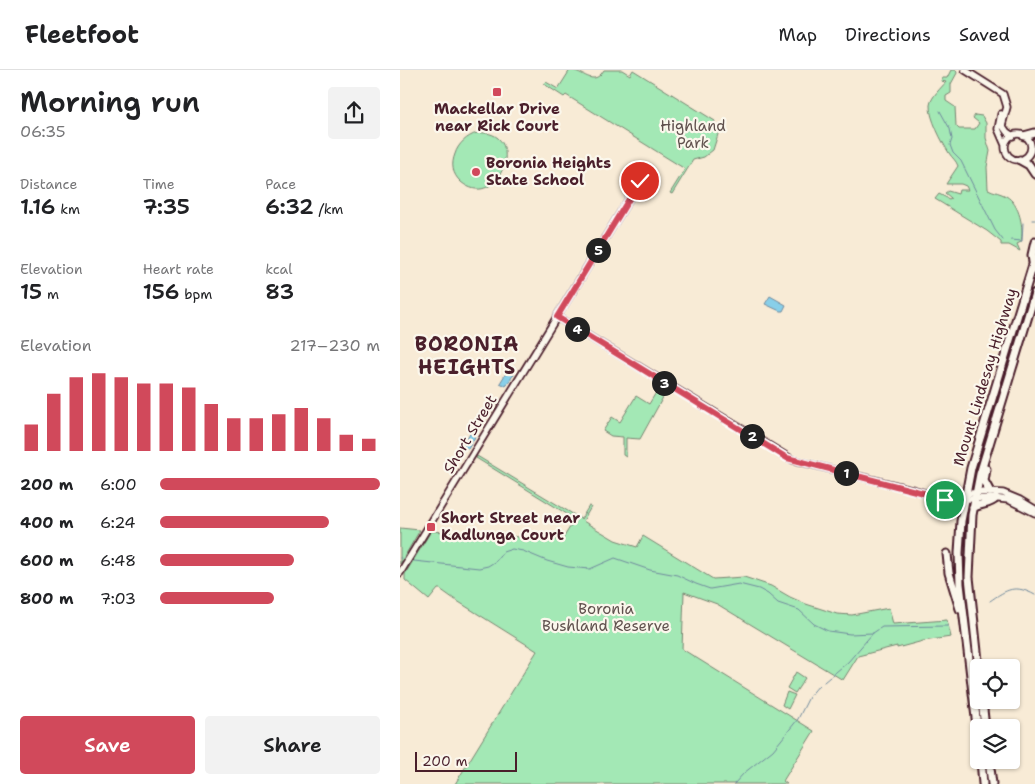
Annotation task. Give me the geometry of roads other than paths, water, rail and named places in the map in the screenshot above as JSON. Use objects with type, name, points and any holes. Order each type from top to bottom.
[{"type":"highway","points":[[1024,136],[1035,133]]},
{"type":"highway","points":[[1020,160],[1029,165],[1035,174]]},
{"type":"highway","name":"Mount Lindesay Highway","points":[[976,719],[964,615],[959,553],[960,529],[964,497],[971,468],[1034,261],[1032,255],[1035,242]]},
{"type":"highway","name":"Mount Lindesay Highway","points":[[978,659],[969,577],[973,508],[990,439],[1035,293]]},
{"type":"highway","points":[[990,439],[991,447],[984,478],[986,487],[990,492]]},
{"type":"highway","points":[[973,508],[977,505],[993,502],[996,498]]},
{"type":"highway","points":[[946,554],[952,584],[960,610],[964,615]]},
{"type":"highway","points":[[982,769],[983,784]]},
{"type":"highway","points":[[990,769],[992,784]]},
{"type":"street","points":[[965,70],[1003,94],[1007,103],[1003,128],[1013,136]]},
{"type":"street","points":[[998,91],[1003,103],[998,129],[1008,155],[1020,160],[1026,157],[1030,151],[1029,141],[1024,136],[1013,136],[1008,139],[1005,145]]},
{"type":"street","name":"Short Street","points":[[400,572],[640,181]]},
{"type":"street","points":[[557,317],[787,458],[945,500],[990,492],[1008,495],[1035,509]]},
{"type":"street","points":[[975,496],[1013,501],[1035,513]]},
{"type":"water","points":[[770,296],[786,305],[783,311],[765,304]]},
{"type":"water","points":[[508,370],[514,374],[506,386],[500,383]]},
{"type":"water","points":[[471,432],[475,437],[468,449],[463,446]]},
{"type":"waterway","points":[[940,111],[950,129],[952,139],[950,145],[953,153],[961,161],[995,230],[1003,240]]},
{"type":"waterway","points":[[1011,240],[1022,241],[1023,223]]},
{"type":"waterway","points":[[414,561],[479,568],[488,566],[496,561],[503,552],[512,549],[568,567],[590,569],[615,558],[650,570],[677,575],[710,589],[739,584],[759,589],[778,603],[799,610],[814,624],[828,631],[850,634],[873,633]]},
{"type":"waterway","points":[[990,601],[1011,589],[1022,590],[1035,595]]},
{"type":"waterway","points":[[824,682],[848,662],[873,633],[882,627],[948,626]]},
{"type":"waterway","points":[[734,784],[744,773],[773,750],[798,719],[809,697],[819,685]]},
{"type":"place","name":"Mackellar Drive near Rick Court","points":[[497,92]]},
{"type":"place","name":"Boronia Heights State School","points":[[476,172]]},
{"type":"place","name":"Short Street near Kadlunga Court","points":[[431,527]]},
{"type":"district","name":"BORONIA HEIGHTS","points":[[467,356]]},
{"type":"park label","name":"Highland Park","points":[[693,134]]},
{"type":"park label","name":"Boronia Bushland Reserve","points":[[606,618]]}]
